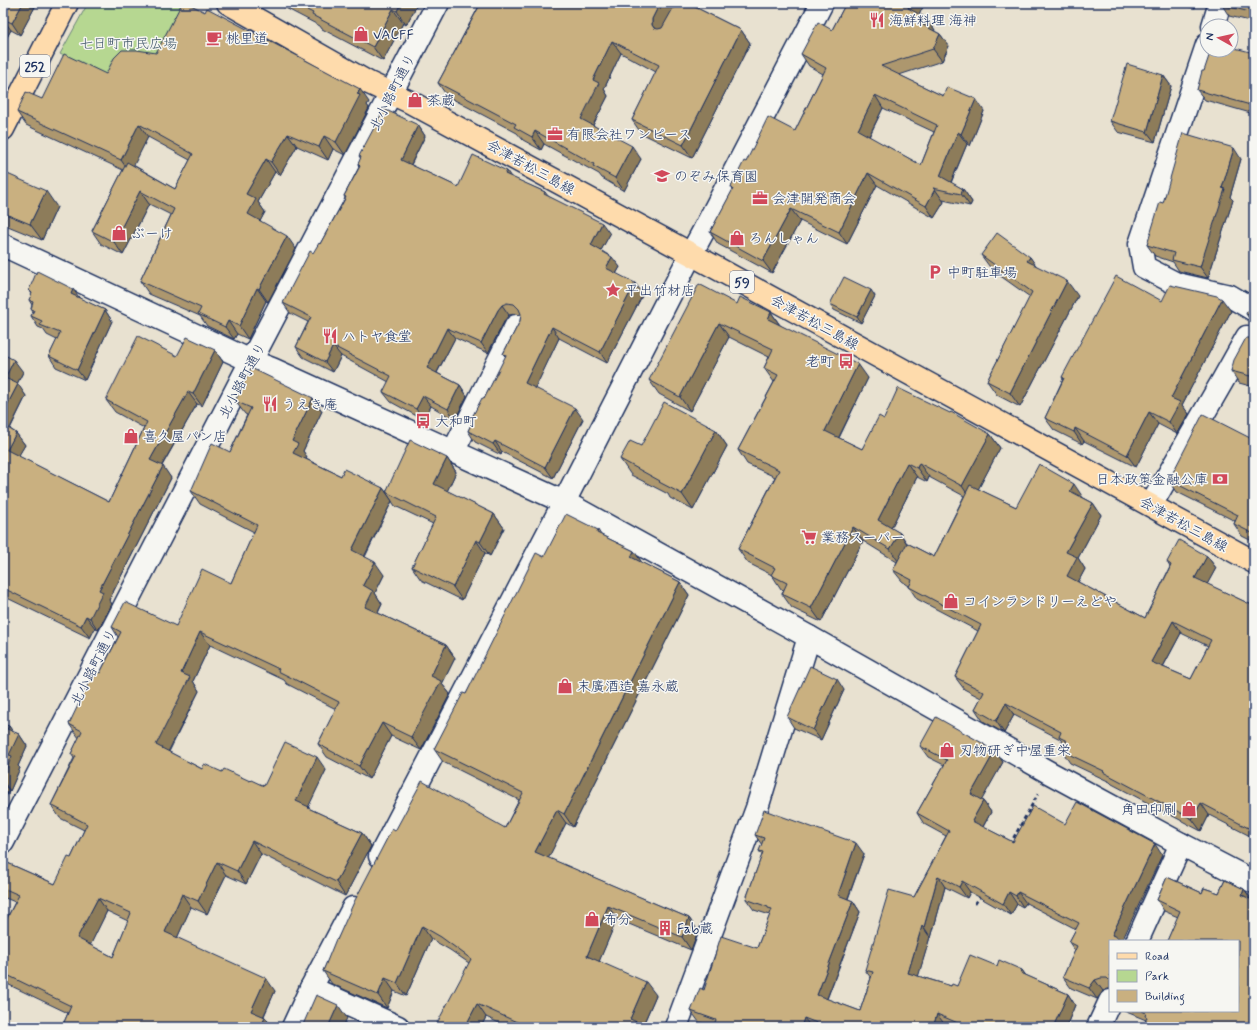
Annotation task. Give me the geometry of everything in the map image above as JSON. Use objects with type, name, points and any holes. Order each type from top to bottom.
[{"type":"main road","name":"252","points":[[3,129],[67,3]]},
{"type":"main road","name":"会津若松三島線","points":[[228,3],[369,83],[410,102],[691,254],[1254,562]]},
{"type":"street","name":"北小路町通り","points":[[3,842],[251,361],[438,3]]},
{"type":"street","points":[[293,1027],[311,988],[822,3]]},
{"type":"street","points":[[1215,18],[1220,3]]},
{"type":"street","points":[[1202,58],[1140,244],[1144,266],[1177,284],[1230,296],[1254,310]]},
{"type":"street","points":[[3,245],[251,361],[272,369],[564,502],[809,637],[1050,773],[1254,882]]},
{"type":"street","points":[[453,452],[516,326]]},
{"type":"street","points":[[1151,505],[1223,380],[1252,333]]},
{"type":"street","points":[[676,1027],[757,808],[809,637]]},
{"type":"street","points":[[1137,940],[1181,844]]},
{"type":"street","points":[[311,988],[398,1027]]},
{"type":"street","points":[[1098,1027],[1109,1003]]},
{"type":"path","points":[[1006,850],[1050,773]]},
{"type":"path","points":[[976,904],[983,891]]},
{"type":"green space","name":"七日町市民広場","points":[[88,3],[194,4],[145,97],[60,54]]},
{"type":"building","points":[[3,3],[23,3],[12,23],[3,19]]},
{"type":"building","points":[[182,3],[187,3],[205,12],[207,8],[360,89],[357,94],[360,95],[336,142],[324,136],[319,147],[288,134],[271,162],[266,159],[246,194],[256,199],[248,214],[287,236],[259,289],[257,288],[239,326],[228,321],[225,327],[198,314],[201,308],[140,281],[174,209],[140,191],[114,242],[92,231],[127,162],[175,189],[193,154],[139,124],[121,160],[17,112],[26,92],[42,99],[64,54],[106,74],[114,58],[122,50],[137,50],[156,53]]},
{"type":"building","points":[[293,3],[401,3],[397,11],[393,9],[373,47],[312,15],[313,13]]},
{"type":"building","points":[[481,3],[660,3],[652,19],[652,25],[654,28],[658,29],[662,28],[676,3],[687,3],[741,30],[683,145],[632,120],[659,65],[612,41],[593,80],[599,83],[581,119],[632,146],[615,178],[593,166],[594,164],[535,131],[532,137],[514,127],[516,124],[438,83]]},
{"type":"building","points":[[846,3],[910,3],[908,8],[926,18],[923,25],[940,34],[933,49],[881,66],[943,96],[947,87],[976,99],[961,134],[958,132],[940,176],[963,189],[961,194],[933,188],[935,189],[926,206],[868,173],[839,232],[791,209],[763,261],[710,232],[733,189],[731,187],[744,161],[746,162],[768,117],[795,131],[826,68],[801,54],[818,22],[832,30]],"holes":[[[875,95],[937,125],[921,165],[858,130]]]},
{"type":"building","points":[[1222,3],[1254,3],[1254,13],[1222,5]]},
{"type":"building","points":[[1239,49],[1254,53],[1254,106],[1197,90],[1202,71],[1204,71],[1208,58],[1239,58]]},
{"type":"building","points":[[1127,64],[1163,75],[1147,132],[1110,121]]},
{"type":"building","points":[[384,109],[418,125],[401,160],[458,187],[473,155],[507,171],[505,174],[545,192],[544,194],[602,223],[591,245],[612,257],[606,268],[635,283],[600,352],[552,327],[525,383],[575,408],[545,467],[495,441],[493,444],[468,431],[472,422],[470,421],[482,398],[484,399],[506,355],[503,354],[520,321],[521,314],[519,309],[514,304],[507,303],[502,305],[481,343],[447,328],[427,368],[460,385],[448,409],[423,396],[416,409],[383,392],[391,376],[333,346],[325,362],[296,347],[311,317],[283,303],[310,251],[313,253],[319,243],[320,244],[346,197],[344,196],[360,166],[358,164],[361,157],[359,156]]},
{"type":"building","points":[[1183,133],[1234,148],[1222,188],[1225,189],[1200,267],[1172,260],[1174,253],[1147,245],[1160,202],[1163,203]]},
{"type":"building","points":[[3,172],[46,191],[30,224],[3,213]]},
{"type":"building","points":[[997,233],[1030,257],[1027,261],[1067,281],[1010,393],[987,381],[1032,292],[981,255]]},
{"type":"building","points":[[37,271],[73,289],[71,294],[105,310],[77,370],[49,356],[60,333],[40,325],[42,321],[31,316],[34,310],[31,309],[33,302],[29,300],[32,293],[29,290]]},
{"type":"building","points":[[1116,276],[1162,301],[1170,285],[1217,296],[1222,299],[1171,398],[1180,402],[1169,422],[1149,412],[1127,455],[1075,428],[1074,432],[1045,418],[1064,378],[1062,377]]},
{"type":"building","points":[[844,277],[871,290],[857,317],[830,304]]},
{"type":"building","points":[[699,284],[737,304],[740,297],[771,312],[768,319],[858,364],[825,431],[862,449],[879,416],[884,419],[898,388],[950,413],[951,412],[990,434],[962,486],[919,463],[917,468],[907,463],[878,520],[900,533],[890,549],[853,527],[811,608],[782,594],[787,583],[771,575],[775,568],[738,549],[779,470],[738,450],[778,375],[764,368],[773,349],[719,323],[680,397],[649,380]]},
{"type":"building","points":[[1247,311],[1254,314],[1254,317],[1246,314]]},
{"type":"building","points":[[1254,335],[1254,377],[1231,371],[1234,360],[1246,338],[1251,338]]},
{"type":"building","points":[[138,336],[177,356],[187,337],[215,350],[193,394],[188,392],[150,460],[163,466],[99,590],[103,592],[90,618],[86,616],[81,626],[3,588],[3,425],[16,433],[7,450],[109,502],[147,422],[106,400]]},
{"type":"building","points":[[3,354],[14,360],[5,378],[18,384],[3,413]]},
{"type":"building","points":[[251,368],[313,398],[292,441],[298,444],[293,453],[341,476],[344,469],[383,488],[352,550],[375,562],[363,585],[373,591],[365,607],[446,645],[431,676],[441,681],[411,737],[382,723],[359,766],[318,744],[339,702],[278,671],[279,669],[200,632],[181,673],[190,677],[156,745],[202,769],[204,764],[222,772],[224,769],[264,786],[285,742],[317,757],[296,801],[362,833],[336,882],[252,841],[237,871],[217,862],[198,901],[182,894],[165,932],[266,978],[251,1011],[265,1017],[262,1025],[266,1027],[62,1027],[71,1006],[3,973],[3,926],[19,895],[3,888],[3,861],[55,884],[68,857],[71,858],[87,824],[51,805],[76,756],[71,754],[82,731],[69,724],[95,670],[100,673],[121,632],[112,627],[125,602],[176,626],[202,569],[231,583],[257,525],[191,491],[212,443],[230,452],[251,408],[235,401]],"holes":[[[98,898],[131,913],[113,957],[77,938]]]},
{"type":"building","points":[[664,402],[716,430],[682,494],[620,459],[630,441],[641,446]]},
{"type":"building","points":[[1203,414],[1254,440],[1254,534],[1234,524],[1238,515],[1169,480]]},
{"type":"building","points":[[410,440],[447,458],[434,484],[494,514],[480,542],[476,540],[453,587],[412,567],[436,517],[386,492]]},
{"type":"building","points":[[1039,464],[1074,484],[1070,491],[1093,503],[1066,552],[1077,557],[1067,576],[1145,618],[1168,572],[1171,565],[1167,562],[1179,540],[1207,556],[1195,578],[1254,606],[1254,831],[1201,803],[1192,819],[1103,772],[1104,771],[1062,751],[1067,741],[1059,737],[1061,732],[1006,703],[996,721],[975,709],[984,692],[955,677],[981,625],[909,587],[912,580],[893,570],[907,543],[934,557],[970,485],[1016,507]],"holes":[[[1173,621],[1211,640],[1191,679],[1151,662]]]},
{"type":"building","points":[[566,514],[598,530],[597,533],[634,551],[631,557],[680,582],[564,814],[557,810],[535,852],[689,918],[682,937],[608,906],[587,956],[646,982],[630,1019],[643,1025],[642,1027],[518,1027],[519,1023],[477,1004],[465,1027],[435,1027],[471,959],[441,937],[422,926],[397,983],[385,978],[378,995],[323,971],[336,939],[337,940],[354,902],[392,829],[395,831],[422,781],[505,828],[523,793],[434,749],[463,693],[466,694],[536,553],[544,557]]},
{"type":"building","points":[[810,666],[837,679],[813,730],[787,717]]},
{"type":"building","points":[[936,717],[995,751],[971,794],[983,801],[972,821],[1013,842],[1033,806],[1065,824],[1077,802],[1155,844],[1112,935],[1123,940],[1109,940],[1109,980],[1107,978],[1101,978],[1095,980],[1089,988],[1063,977],[1077,946],[1069,942],[1079,923],[1018,892],[1016,896],[1009,892],[1003,904],[962,881],[959,887],[938,876],[924,927],[922,926],[908,973],[951,986],[952,984],[957,986],[970,955],[997,966],[999,960],[1022,970],[1021,973],[1068,994],[1053,1027],[967,1027],[937,1014],[933,1027],[827,1027],[804,1018],[801,1027],[713,1027],[716,1020],[691,1011],[700,988],[704,990],[721,936],[757,948],[772,909],[746,899],[763,852],[759,851],[764,838],[755,835],[764,810],[856,843],[838,895],[853,901],[817,995],[860,1011],[873,972],[865,970],[889,890],[914,897],[949,831],[917,813],[947,760],[920,746]]},
{"type":"building","points":[[3,724],[9,726],[7,729],[19,734],[9,755],[12,756],[3,777]]},
{"type":"building","points":[[1167,877],[1202,893],[1204,888],[1219,893],[1225,880],[1244,889],[1242,895],[1254,901],[1254,1027],[1143,1027],[1147,1017],[1145,1016],[1146,1013],[1144,1012],[1239,1012],[1239,940],[1167,940],[1180,911],[1157,900]]},
{"type":"building","points":[[316,995],[338,1005],[328,1027],[302,1027]]},
{"type":"place","name":"海鮮料理 海神","points":[[877,20]]},
{"type":"place","name":"VACFF","points":[[361,34]]},
{"type":"place","name":"桃里道","points":[[214,38]]},
{"type":"place","name":"茶蔵","points":[[415,100]]},
{"type":"place","name":"有限会社ワンピース","points":[[555,134]]},
{"type":"place","name":"のぞみ保育園","points":[[662,176]]},
{"type":"place","name":"会津開発商会","points":[[760,198]]},
{"type":"place","name":"ぶーけ","points":[[119,233]]},
{"type":"place","name":"ろんしゃん","points":[[737,238]]},
{"type":"place","name":"中町駐車場","points":[[935,272]]},
{"type":"place","name":"平出竹材店","points":[[613,290]]},
{"type":"place","name":"ハトヤ食堂","points":[[330,336]]},
{"type":"place","name":"老町","points":[[846,361]]},
{"type":"place","name":"うえき庵","points":[[270,404]]},
{"type":"place","name":"大和町","points":[[423,421]]},
{"type":"place","name":"喜久屋パン店","points":[[131,436]]},
{"type":"place","name":"日本政策金融公庫","points":[[1220,479]]},
{"type":"place","name":"業務スーパー","points":[[809,537]]},
{"type":"place","name":"コインランドリーえどや","points":[[951,601]]},
{"type":"place","name":"末廣酒造 嘉永蔵","points":[[565,686]]},
{"type":"place","name":"刃物研ぎ中屋重栄","points":[[947,750]]},
{"type":"place","name":"角田印刷","points":[[1189,809]]},
{"type":"place","name":"布分","points":[[592,919]]},
{"type":"place","name":"Fab蔵","points":[[665,928]]}]
